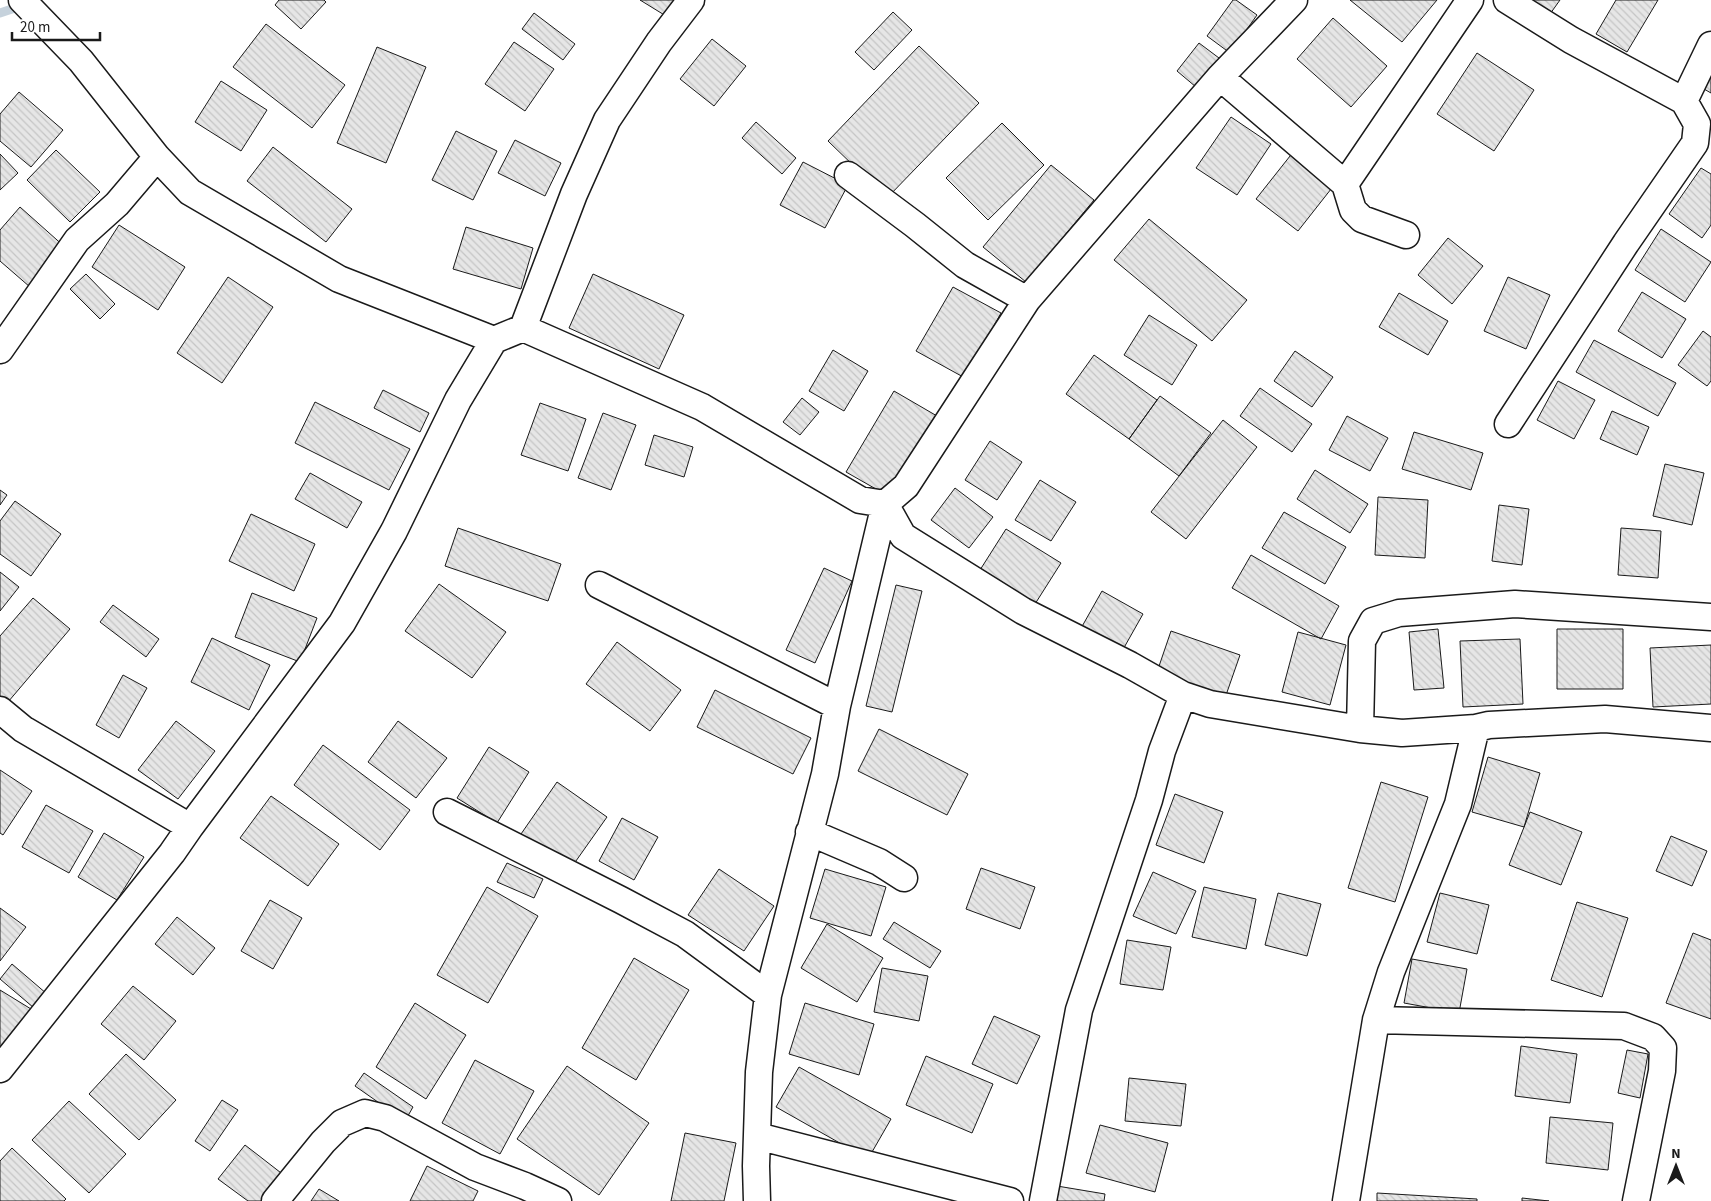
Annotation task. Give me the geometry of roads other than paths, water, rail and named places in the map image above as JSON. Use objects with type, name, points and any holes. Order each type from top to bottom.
[{"type":"street","points":[[22,0],[81,61],[157,157],[190,192],[339,280],[494,340]]},
{"type":"street","points":[[0,1069],[172,853],[342,623],[394,531],[458,400],[494,340],[522,328],[574,194],[607,120],[659,42],[691,0]]},
{"type":"street","points":[[757,1201],[759,1072],[768,995],[825,774],[837,706],[885,504],[906,486],[1027,300],[1220,77],[1294,0]]},
{"type":"street","points":[[1345,184],[1470,0]]},
{"type":"street","points":[[1507,0],[1571,40],[1684,101],[1698,124],[1694,143],[1626,242],[1508,424]]},
{"type":"street","points":[[1684,101],[1711,45]]},
{"type":"street","points":[[1220,77],[1345,184],[1353,210],[1362,219],[1406,235]]},
{"type":"street","points":[[4,335],[77,240],[118,204],[157,157]]},
{"type":"street","points":[[848,174],[965,265],[1027,300]]},
{"type":"street","points":[[522,328],[702,407],[860,500],[885,504]]},
{"type":"street","points":[[885,504],[903,536],[1023,611],[1130,665],[1183,695],[1210,704],[1360,729],[1402,733],[1476,728],[1489,725],[1605,719],[1711,728]]},
{"type":"street","points":[[599,585],[837,706]]},
{"type":"street","points":[[1360,729],[1362,641],[1373,621],[1399,613],[1515,604],[1711,618]]},
{"type":"street","points":[[1043,1201],[1079,1010],[1149,800],[1162,751],[1183,695]]},
{"type":"street","points":[[0,710],[23,729],[190,827]]},
{"type":"street","points":[[1346,1201],[1376,1020],[1391,972],[1458,804],[1476,728]]},
{"type":"street","points":[[447,812],[685,934],[768,995]]},
{"type":"street","points":[[809,832],[879,862],[904,878]]},
{"type":"street","points":[[1376,1020],[1624,1026],[1653,1036],[1663,1048],[1662,1070],[1636,1201]]},
{"type":"street","points":[[275,1201],[323,1142],[342,1123],[365,1113],[385,1118],[475,1167],[526,1186],[558,1201]]},
{"type":"street","points":[[757,1136],[1010,1201]]},
{"type":"waterway","points":[[0,13],[24,5]]}]
